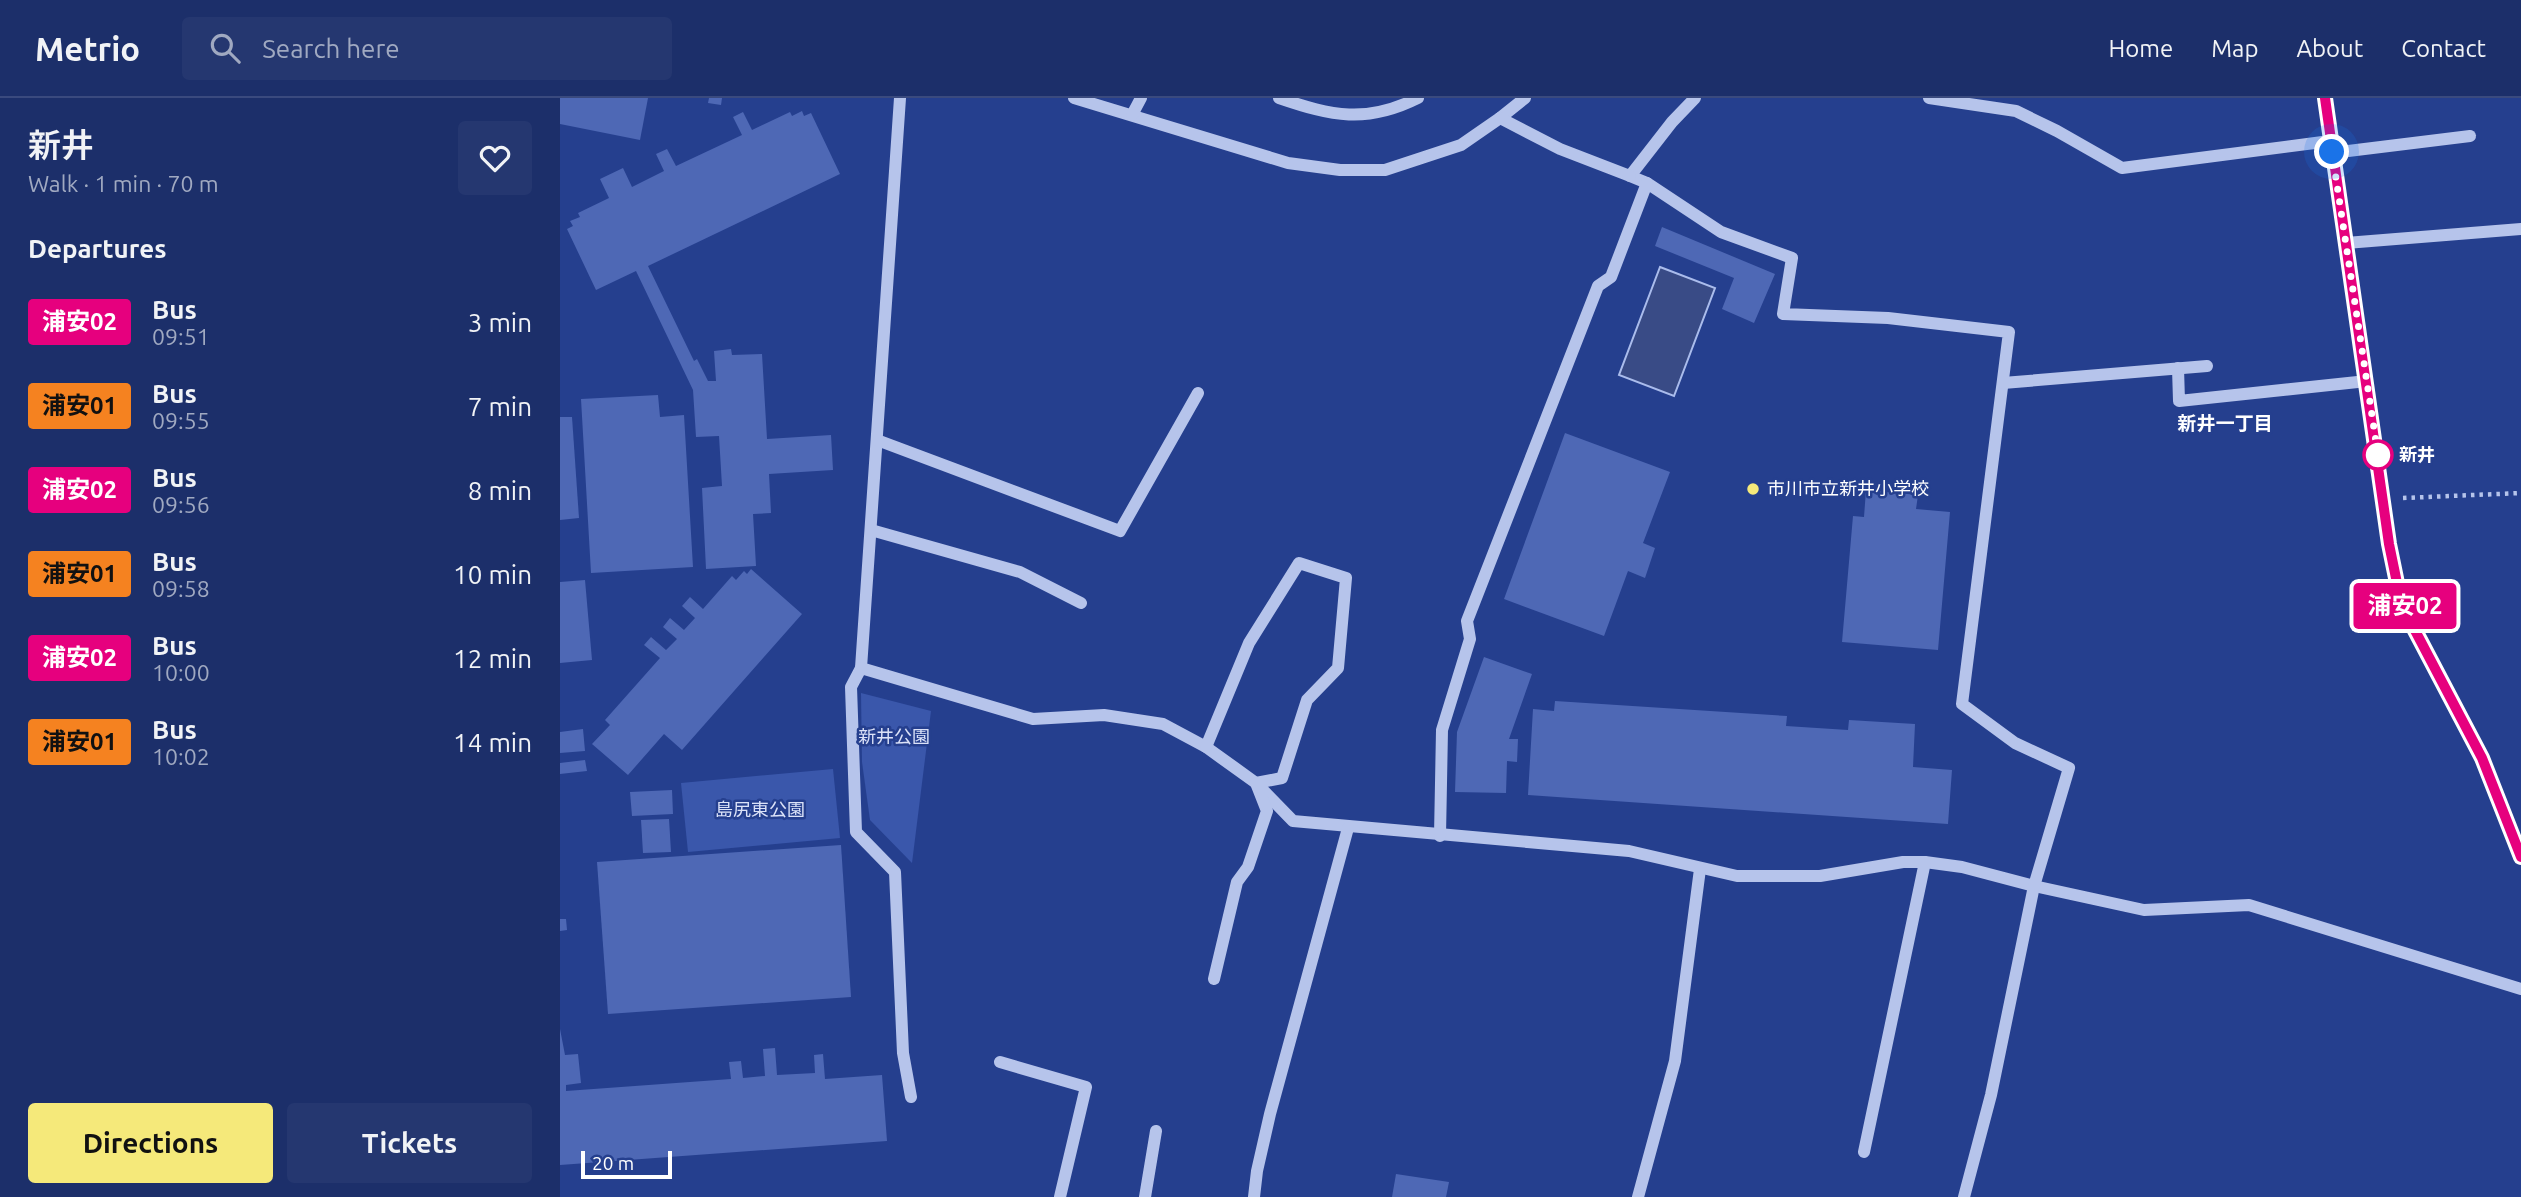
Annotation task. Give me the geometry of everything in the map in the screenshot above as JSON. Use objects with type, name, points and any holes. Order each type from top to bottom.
[{"type":"street","points":[[900,98],[861,668],[851,687],[856,832],[895,872],[903,1054],[911,1097]]},
{"type":"street","points":[[1074,98],[1288,163],[1340,170],[1385,170],[1461,145],[1525,98]]},
{"type":"street","points":[[1132,115],[1141,98]]},
{"type":"street","points":[[1279,98],[1351,117],[1396,109],[1418,98]]},
{"type":"street","points":[[1630,176],[1672,122],[1695,98]]},
{"type":"street","points":[[1929,98],[2016,111],[2122,168],[2470,136]]},
{"type":"street","points":[[2325,98],[2389,544],[2397,583],[2409,619],[2482,758],[2521,857]]},
{"type":"street","points":[[1500,118],[1560,149],[1647,183],[1721,232],[1792,258],[1783,314],[1888,318],[2009,332],[1962,704],[2015,743],[2069,768],[2034,886],[1991,1095],[1964,1197]]},
{"type":"street","points":[[1440,836],[1442,730],[1470,639],[1467,621],[1598,286],[1611,277],[1647,183]]},
{"type":"street","points":[[2346,243],[2521,229]]},
{"type":"street","points":[[2003,383],[2207,366]]},
{"type":"street","points":[[2178,368],[2179,401],[2367,381]]},
{"type":"street","points":[[877,440],[1120,531],[1198,393]]},
{"type":"street","points":[[871,530],[1020,572],[1082,603]]},
{"type":"street","points":[[1206,747],[1249,643],[1299,563],[1346,578],[1338,668],[1307,700],[1282,778],[1255,783]]},
{"type":"street","points":[[861,668],[1033,719],[1104,715],[1163,724],[1206,747],[1255,783],[1293,821],[1629,851],[1737,876],[1820,876],[1903,862],[1925,862],[1962,867],[2144,910],[2249,905],[2521,989]]},
{"type":"street","points":[[1214,979],[1237,882],[1248,867],[1267,811],[1255,783]]},
{"type":"street","points":[[1254,1197],[1270,1114],[1348,828]]},
{"type":"street","points":[[1864,1152],[1925,862]]},
{"type":"street","points":[[1638,1197],[1675,1061],[1699,869]]},
{"type":"street","points":[[1000,1062],[1086,1087],[1060,1197]]},
{"type":"street","points":[[1145,1197],[1156,1131]]},
{"type":"path","points":[[2384,499],[2521,493]]},
{"type":"green space","name":"新井公園","points":[[861,693],[931,711],[912,863],[870,820],[862,762]]},
{"type":"green space","name":"島尻東公園","points":[[833,769],[840,838],[688,852],[681,783]]},
{"type":"shaded area","points":[[1660,267],[1715,288],[1674,396],[1619,375]]},
{"type":"building","points":[[560,98],[648,98],[640,140],[560,124]]},
{"type":"building","points":[[709,98],[722,98],[721,105],[708,103]]},
{"type":"building","points":[[802,111],[804,116],[811,113],[840,174],[648,266],[694,361],[697,359],[708,381],[716,381],[714,351],[731,349],[732,355],[762,354],[767,439],[831,435],[833,470],[769,474],[771,513],[753,514],[756,566],[706,569],[702,488],[722,486],[719,436],[696,437],[693,390],[636,271],[596,290],[567,229],[573,226],[570,221],[580,217],[578,213],[609,198],[600,179],[623,168],[632,187],[664,171],[656,154],[667,149],[676,166],[742,135],[733,117],[743,112],[752,130],[790,112],[792,116]]},
{"type":"building","points":[[1662,227],[1775,274],[1754,323],[1722,309],[1734,278],[1655,246]]},
{"type":"building","points":[[658,395],[660,417],[684,415],[693,567],[591,573],[581,399]]},
{"type":"building","points":[[560,417],[572,417],[579,518],[560,520]]},
{"type":"building","points":[[1565,433],[1670,472],[1643,543],[1655,548],[1645,578],[1628,571],[1604,636],[1504,599]]},
{"type":"building","points":[[1866,490],[1918,495],[1916,509],[1950,512],[1938,650],[1842,642],[1853,516],[1864,517]]},
{"type":"building","points":[[751,569],[802,614],[682,750],[664,734],[628,775],[592,744],[610,725],[605,720],[660,658],[644,645],[651,637],[666,650],[677,639],[663,627],[670,618],[684,630],[695,618],[682,606],[690,597],[703,609],[732,576],[736,580],[744,571],[747,574]]},
{"type":"building","points":[[585,580],[592,660],[560,663],[560,582]]},
{"type":"building","points":[[1484,657],[1532,674],[1509,739],[1518,739],[1517,762],[1507,761],[1506,793],[1455,792],[1457,732]]},
{"type":"building","points":[[1555,701],[1787,716],[1786,726],[1848,730],[1849,720],[1915,724],[1913,767],[1952,770],[1948,824],[1528,795],[1533,709],[1554,711]]},
{"type":"building","points":[[583,729],[585,751],[560,753],[560,732]]},
{"type":"building","points":[[585,760],[587,771],[560,774],[560,763]]},
{"type":"building","points":[[672,790],[673,814],[632,816],[630,792]]},
{"type":"building","points":[[669,819],[671,852],[643,853],[641,820]]},
{"type":"building","points":[[841,845],[851,997],[608,1014],[597,862]]},
{"type":"building","points":[[560,919],[566,919],[567,930],[560,931]]},
{"type":"building","points":[[560,1029],[565,1055],[578,1054],[581,1083],[566,1085],[566,1091],[731,1079],[729,1062],[741,1061],[743,1078],[765,1076],[763,1049],[775,1048],[777,1075],[815,1073],[814,1055],[823,1054],[825,1079],[882,1075],[887,1141],[560,1165]]},
{"type":"building","points":[[1396,1174],[1449,1182],[1446,1197],[1392,1197]]},
{"type":"bus line","name":"浦安02","points":[[2325,98],[2389,544],[2397,583],[2421,645],[2482,758],[2521,857]]},
{"type":"place","name":"新井","points":[[2378,455]]},
{"type":"place","name":"市川市立新井小学校","points":[[1753,489]]},
{"type":"district","name":"新井一丁目","points":[[2225,423]]},
{"type":"route","points":[[2332,152],[2378,455]]}]
